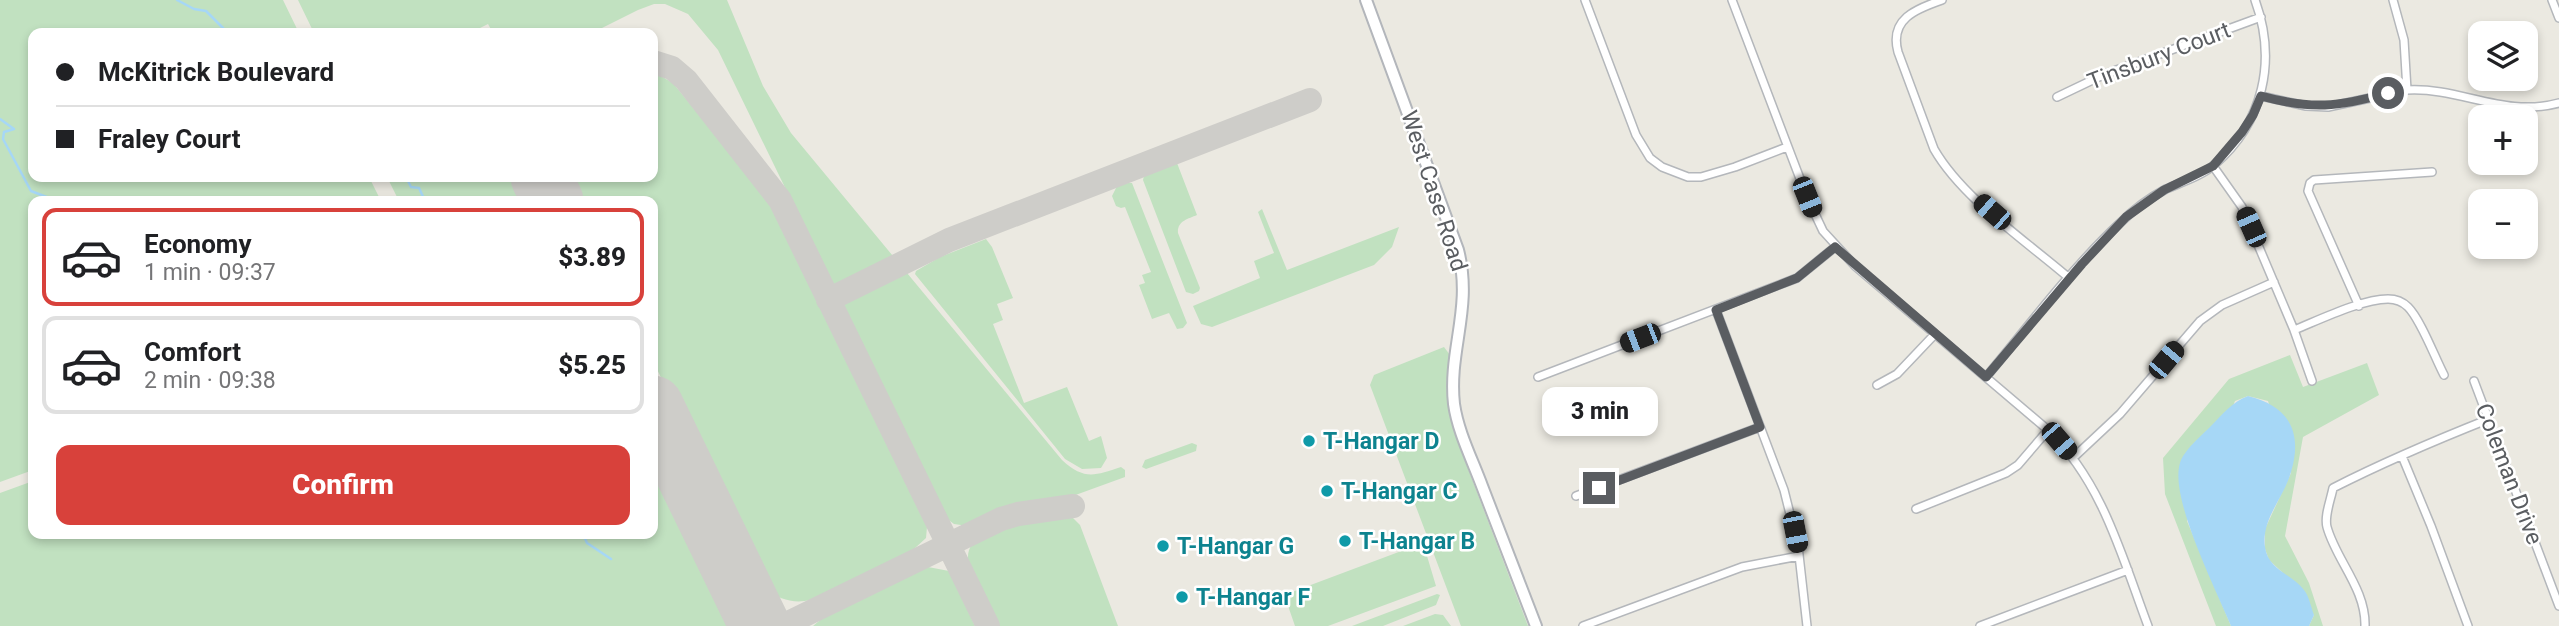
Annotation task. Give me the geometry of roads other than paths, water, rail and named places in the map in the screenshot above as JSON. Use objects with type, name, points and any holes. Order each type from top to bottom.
[{"type":"main road","name":"West Case Road","points":[[1366,0],[1458,250],[1464,299],[1454,379],[1455,412],[1536,626]]},
{"type":"street","points":[[1585,0],[1636,135],[1650,158],[1662,167],[1688,177],[1701,177],[1787,147]]},
{"type":"street","points":[[1732,0],[1787,147],[1823,231],[1835,247],[2048,430],[2073,458],[2103,506],[2148,626]]},
{"type":"street","points":[[1942,0],[1907,15],[1896,32],[1898,52],[1934,149],[1942,163],[1972,195],[2070,278]]},
{"type":"street","points":[[1986,377],[2107,236],[2142,204],[2213,166],[2242,132],[2261,96],[2266,46],[2255,0]]},
{"type":"street","points":[[2393,0],[2404,40],[2407,90]]},
{"type":"street","points":[[2552,0],[2559,18]]},
{"type":"street","name":"Tinsbury Court","points":[[2057,97],[2103,75],[2261,17]]},
{"type":"street","points":[[2261,96],[2306,106],[2328,107],[2407,90],[2443,92],[2500,106],[2540,107],[2559,103]]},
{"type":"street","points":[[2213,166],[2242,207],[2294,330],[2312,381]]},
{"type":"street","points":[[2359,306],[2308,191],[2310,183],[2314,180],[2432,172]]},
{"type":"street","points":[[1538,377],[1797,278],[1835,247]]},
{"type":"street","points":[[2073,458],[2120,414],[2200,321],[2222,305],[2274,282]]},
{"type":"street","points":[[2294,330],[2359,306],[2389,299],[2403,303],[2413,313],[2444,375]]},
{"type":"street","points":[[1716,310],[1784,490],[1792,518],[1807,626]]},
{"type":"street","points":[[1877,385],[1897,374],[1935,334]]},
{"type":"street","name":"Coleman Drive","points":[[2474,381],[2559,606]]},
{"type":"street","points":[[2365,626],[2354,581],[2326,524],[2333,488],[2417,447],[2489,419]]},
{"type":"street","points":[[1576,496],[1760,427]]},
{"type":"street","points":[[1916,509],[2006,473],[2030,453],[2048,430]]},
{"type":"street","points":[[2402,456],[2468,626]]},
{"type":"street","points":[[1583,626],[1742,567],[1798,556]]},
{"type":"street","points":[[1980,626],[2128,570]]},
{"type":"water","points":[[2248,396],[2274,406],[2283,414],[2293,433],[2295,445],[2291,472],[2266,527],[2265,547],[2275,566],[2306,592],[2314,615],[2309,626],[2231,626],[2196,544],[2181,498],[2178,479],[2180,463],[2185,453],[2228,409]]},
{"type":"waterway","points":[[177,0],[194,9],[206,11],[223,28]]},
{"type":"waterway","points":[[0,119],[14,129],[4,132],[3,139],[31,191],[44,196]]},
{"type":"waterway","points":[[408,182],[411,187],[419,188],[423,196]]},
{"type":"waterway","points":[[585,539],[611,559]]},
{"type":"place","name":"T-Hangar D","points":[[1309,441]]},
{"type":"place","name":"T-Hangar C","points":[[1327,491]]},
{"type":"place","name":"T-Hangar B","points":[[1345,541]]},
{"type":"place","name":"T-Hangar G","points":[[1163,546]]},
{"type":"place","name":"T-Hangar F","points":[[1182,597]]}]
